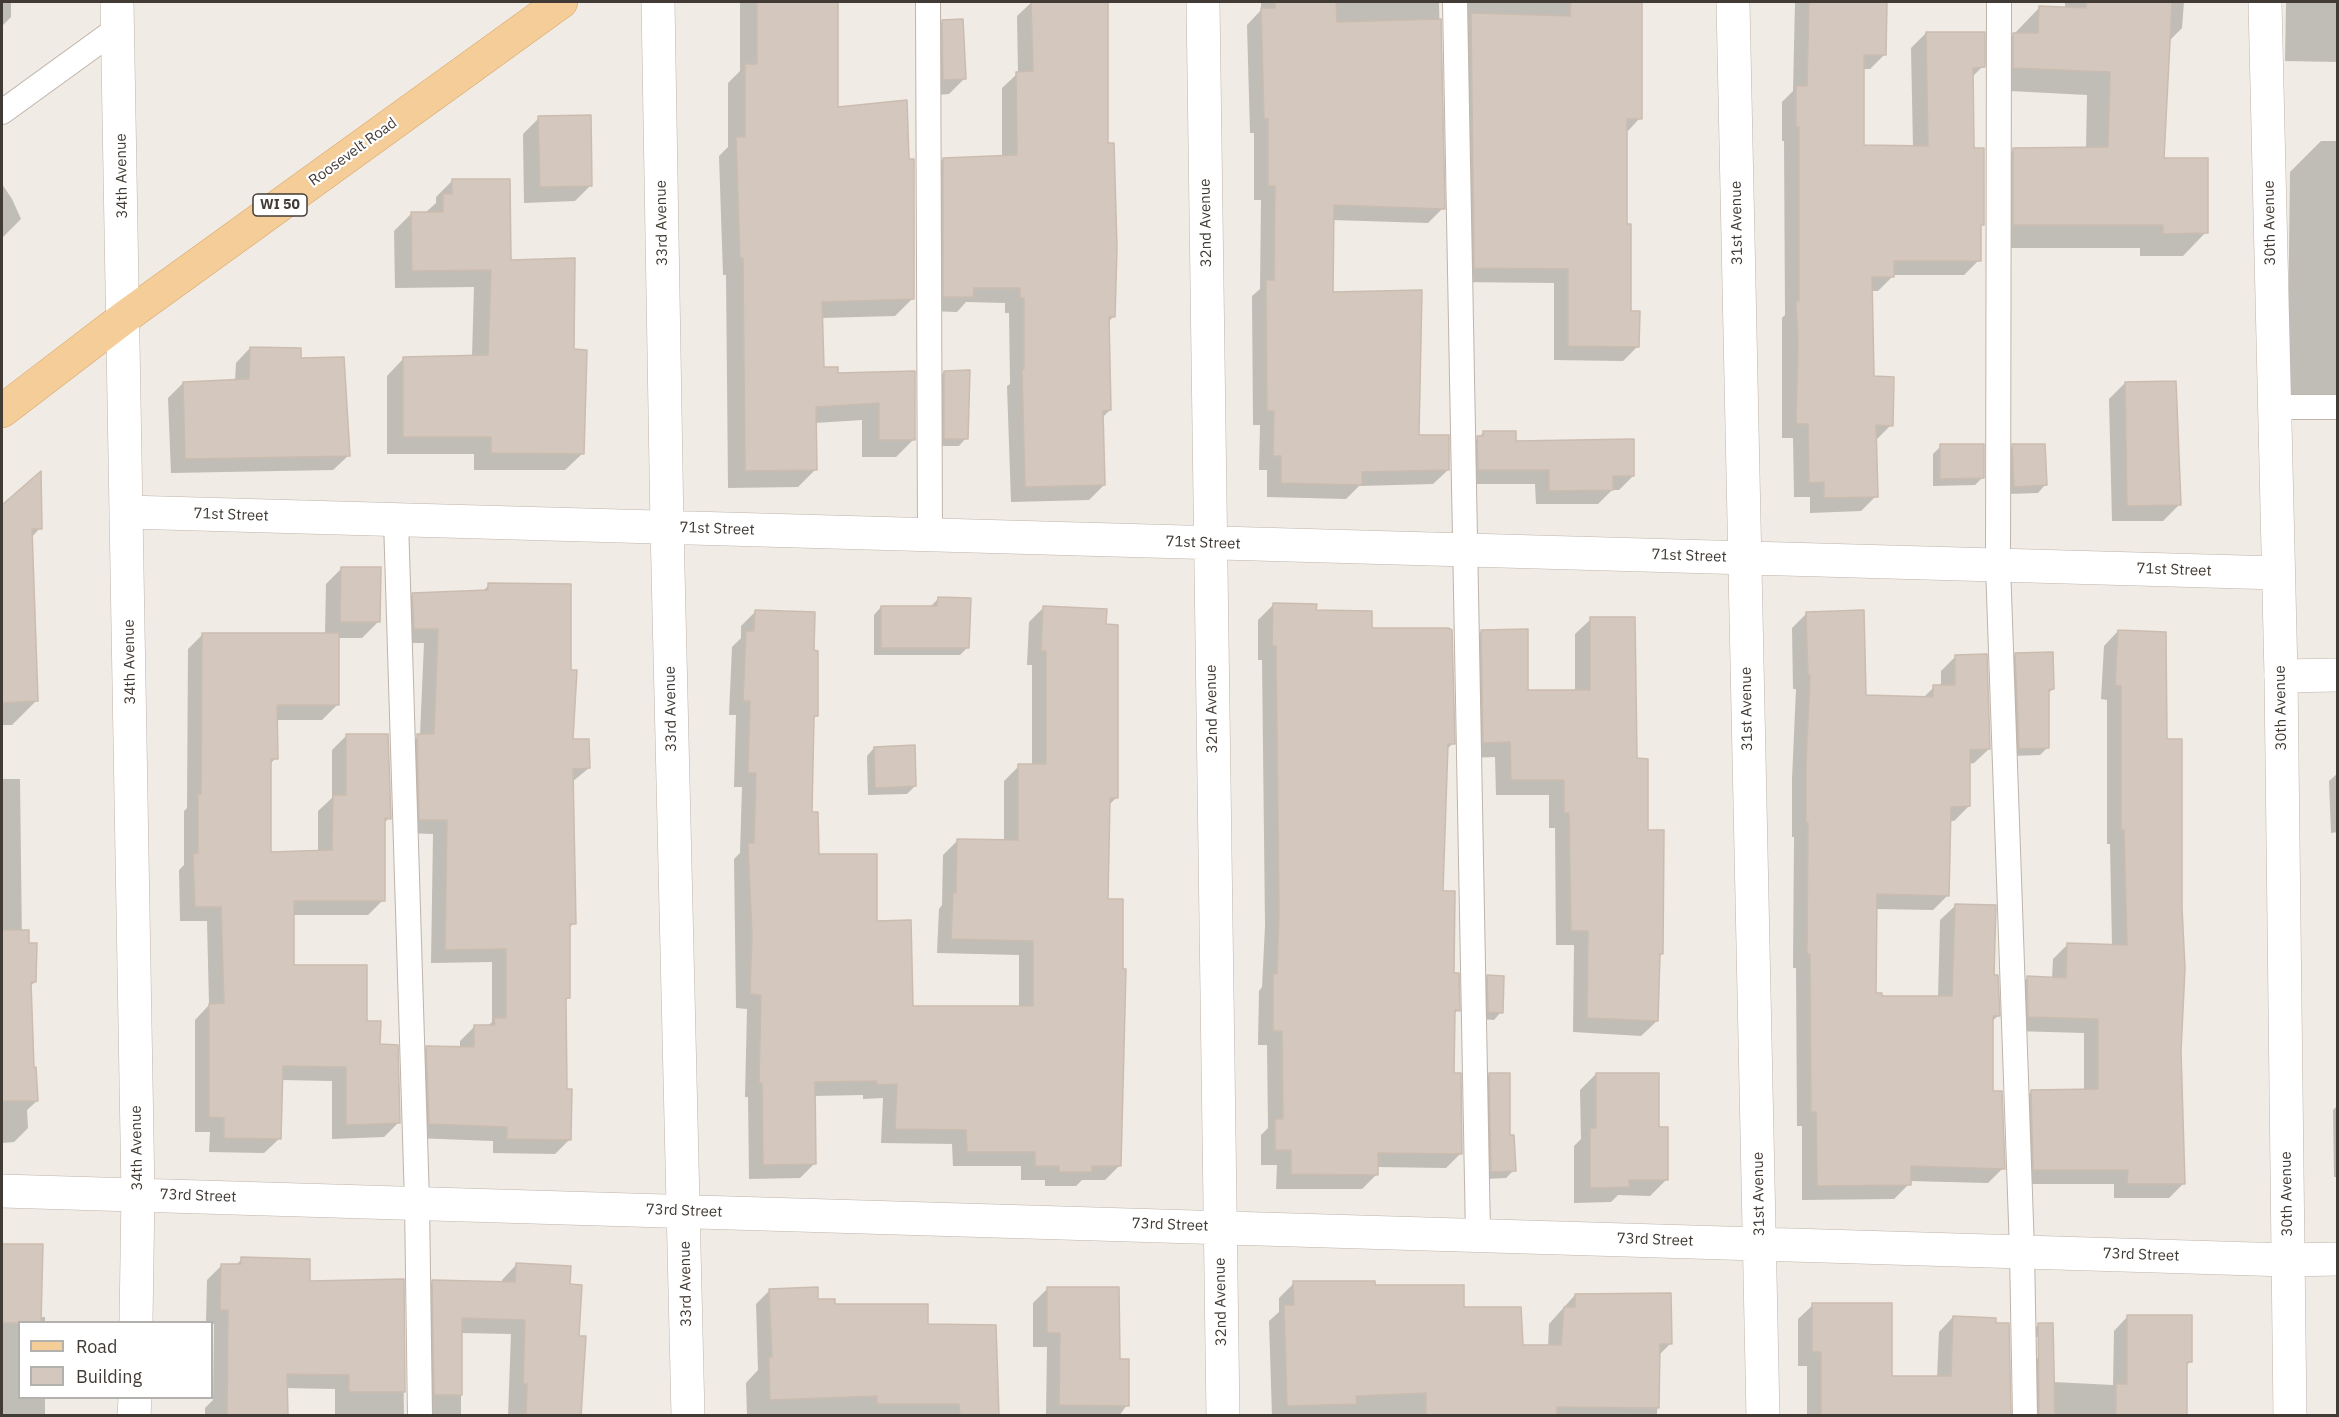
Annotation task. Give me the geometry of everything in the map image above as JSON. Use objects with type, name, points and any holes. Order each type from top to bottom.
[{"type":"main road","name":"Roosevelt Road","points":[[2,411],[125,317],[561,2]]},
{"type":"street","name":"33rd Avenue","points":[[658,2],[667,527],[688,1416]]},
{"type":"street","name":"32nd Avenue","points":[[1203,2],[1223,1416]]},
{"type":"street","name":"31st Avenue","points":[[1733,2],[1763,1416]]},
{"type":"street","name":"30th Avenue","points":[[2265,2],[2281,676],[2290,1416]]},
{"type":"street","name":"34th Avenue","points":[[118,15],[125,317],[138,1194],[136,1321]]},
{"type":"street","name":"71st Street","points":[[127,512],[2278,573]]},
{"type":"street","points":[[2281,676],[2337,675]]},
{"type":"street","name":"73rd Street","points":[[2,1191],[2288,1260],[2337,1259]]},
{"type":"street","points":[[135,1399],[135,1416]]},
{"type":"lane","points":[[928,2],[930,535]]},
{"type":"lane","points":[[1455,2],[1478,1235]]},
{"type":"lane","points":[[1999,2],[1998,565],[2022,1251],[2025,1416]]},
{"type":"lane","points":[[2,112],[118,15]]},
{"type":"lane","points":[[2274,407],[2337,407]]},
{"type":"lane","points":[[396,520],[417,1202],[420,1416]]},
{"type":"building","points":[[757,2],[838,2],[838,107],[907,100],[909,159],[914,159],[914,299],[822,302],[824,367],[838,367],[838,373],[915,371],[915,440],[879,440],[879,403],[816,407],[817,470],[745,471],[743,258],[740,258],[736,137],[745,137],[745,64],[757,64]]},
{"type":"building","points":[[1031,2],[1108,2],[1108,143],[1114,143],[1117,248],[1115,317],[1109,317],[1111,410],[1103,411],[1105,485],[1025,487],[1022,369],[1024,369],[1024,298],[1020,298],[1020,288],[974,288],[973,297],[943,297],[943,158],[1017,155],[1016,72],[1033,71]]},
{"type":"building","points":[[1275,2],[1336,2],[1337,22],[1441,19],[1445,209],[1334,205],[1333,292],[1422,290],[1419,435],[1449,435],[1449,470],[1362,472],[1362,485],[1281,483],[1281,456],[1273,456],[1274,411],[1267,411],[1266,280],[1274,280],[1275,186],[1268,186],[1268,119],[1264,119],[1261,8],[1275,8]]},
{"type":"building","points":[[1571,2],[1642,2],[1642,119],[1627,119],[1627,224],[1631,224],[1631,311],[1640,311],[1639,347],[1568,346],[1568,269],[1474,268],[1471,13],[1570,16]]},
{"type":"building","points":[[1809,2],[1887,2],[1886,55],[1864,55],[1864,145],[1928,146],[1926,32],[1985,32],[1985,67],[1973,68],[1974,148],[1984,148],[1984,225],[1981,225],[1981,261],[1894,261],[1894,277],[1872,277],[1874,376],[1894,377],[1893,426],[1876,425],[1878,497],[1824,498],[1824,482],[1809,483],[1808,424],[1796,424],[1799,127],[1796,127],[1796,86],[1807,86]]},
{"type":"building","points":[[2086,2],[2172,2],[2164,158],[2208,158],[2208,233],[2163,234],[2163,225],[2013,225],[2013,148],[2108,147],[2110,72],[2013,68],[2013,33],[2038,33],[2039,6],[2086,8]]},
{"type":"building","points":[[963,19],[966,79],[943,80],[942,20]]},
{"type":"building","points":[[591,115],[592,186],[540,187],[538,116]]},
{"type":"building","points":[[452,179],[510,179],[511,260],[575,258],[574,349],[587,350],[584,454],[491,453],[491,437],[403,437],[403,357],[488,355],[491,270],[412,271],[411,212],[443,212],[443,194],[452,194]]},
{"type":"building","points":[[250,347],[301,348],[301,358],[344,357],[350,456],[185,459],[183,382],[249,379]]},
{"type":"building","points":[[970,370],[968,439],[944,439],[944,371]]},
{"type":"building","points":[[2176,381],[2181,505],[2127,506],[2125,382]]},
{"type":"building","points":[[1483,431],[1516,431],[1516,441],[1634,439],[1634,476],[1613,476],[1613,490],[1549,491],[1549,470],[1478,470],[1477,436],[1483,436]]},
{"type":"building","points":[[1940,444],[1984,444],[1984,478],[1940,479]]},
{"type":"building","points":[[2012,444],[2045,444],[2047,485],[2014,487]]},
{"type":"building","points":[[41,471],[42,529],[32,529],[38,701],[2,703],[2,505]]},
{"type":"building","points":[[341,567],[381,567],[380,622],[340,622]]},
{"type":"building","points":[[488,583],[571,584],[571,670],[577,670],[573,739],[589,739],[590,768],[573,769],[576,924],[570,924],[570,998],[566,998],[567,1089],[572,1089],[571,1140],[507,1139],[507,1127],[429,1124],[426,1046],[474,1047],[474,1025],[495,1025],[494,1018],[506,1018],[506,949],[445,950],[447,820],[419,820],[417,734],[434,734],[438,629],[414,629],[412,593],[488,590]]},
{"type":"building","points":[[938,597],[971,598],[969,648],[881,648],[881,606],[937,606]]},
{"type":"building","points":[[1273,603],[1317,604],[1316,610],[1372,611],[1372,628],[1448,628],[1452,630],[1455,744],[1448,744],[1443,891],[1455,891],[1454,973],[1459,973],[1460,1011],[1455,1010],[1454,1073],[1461,1073],[1462,1154],[1378,1153],[1378,1175],[1291,1174],[1291,1150],[1275,1150],[1275,1119],[1283,1119],[1282,1031],[1273,1031],[1273,974],[1277,974],[1279,910],[1276,646],[1272,646]]},
{"type":"building","points":[[1043,606],[1107,609],[1106,624],[1118,625],[1118,798],[1110,798],[1108,899],[1123,899],[1123,969],[1126,969],[1121,1166],[1092,1166],[1092,1172],[1059,1172],[1059,1166],[1035,1166],[1035,1152],[967,1152],[966,1130],[895,1129],[897,1084],[877,1085],[877,1081],[815,1082],[816,1164],[763,1165],[762,1083],[759,1083],[761,995],[750,994],[752,936],[748,843],[754,843],[756,773],[748,773],[750,701],[743,701],[746,631],[754,631],[755,610],[815,612],[814,650],[818,651],[818,716],[814,716],[812,812],[818,812],[819,854],[877,854],[877,921],[911,920],[913,1006],[1033,1006],[1033,941],[951,939],[953,893],[956,893],[957,839],[1018,840],[1018,764],[1046,764],[1046,651],[1041,651]]},
{"type":"building","points":[[1864,610],[1866,695],[1933,697],[1933,685],[1955,685],[1955,655],[1987,654],[1990,749],[1970,750],[1970,806],[1951,807],[1949,896],[1877,894],[1876,993],[1882,993],[1882,996],[1952,996],[1955,904],[1996,905],[1994,975],[1998,975],[2000,1016],[1993,1016],[1993,1091],[2002,1091],[2005,1169],[1911,1166],[1911,1185],[1817,1186],[1816,1112],[1811,1112],[1810,954],[1807,954],[1806,763],[1810,675],[1808,675],[1806,612]]},
{"type":"building","points":[[1590,617],[1635,617],[1637,758],[1648,759],[1648,830],[1664,830],[1663,954],[1660,954],[1658,1021],[1587,1018],[1588,931],[1571,931],[1569,813],[1564,813],[1564,780],[1511,780],[1510,742],[1483,743],[1481,630],[1528,629],[1528,690],[1590,690]]},
{"type":"building","points":[[2118,630],[2166,632],[2167,739],[2182,739],[2182,908],[2185,968],[2181,1051],[2185,1184],[2127,1184],[2128,1170],[2033,1170],[2031,1090],[2098,1089],[2098,1019],[2028,1017],[2027,976],[2066,978],[2067,943],[2127,945],[2124,830],[2121,830],[2121,686],[2115,685]]},
{"type":"building","points":[[202,633],[339,633],[339,705],[277,705],[278,759],[271,759],[271,852],[332,850],[333,795],[346,795],[346,734],[388,734],[391,819],[385,818],[385,901],[294,901],[294,965],[367,965],[367,1021],[381,1021],[380,1044],[398,1045],[400,1123],[346,1125],[346,1067],[283,1066],[281,1139],[224,1138],[224,1118],[209,1117],[209,1004],[224,1003],[221,907],[195,907],[193,854],[198,853],[198,794],[201,794]]},
{"type":"building","points":[[2053,652],[2054,689],[2049,690],[2049,748],[2019,749],[2015,653]]},
{"type":"building","points":[[915,745],[916,786],[875,788],[874,747]]},
{"type":"building","points":[[2,930],[29,930],[29,943],[37,943],[36,982],[31,982],[34,1068],[36,1067],[38,1101],[2,1101]]},
{"type":"building","points":[[1487,975],[1504,976],[1503,1013],[1488,1012]]},
{"type":"building","points":[[1489,1073],[1510,1073],[1510,1135],[1514,1135],[1516,1171],[1491,1172]]},
{"type":"building","points":[[1596,1073],[1659,1073],[1659,1127],[1668,1127],[1668,1180],[1629,1180],[1629,1187],[1590,1188],[1590,1128],[1596,1128]]},
{"type":"building","points":[[2,1244],[43,1244],[41,1321],[2,1323]]},
{"type":"building","points":[[241,1257],[310,1259],[310,1281],[404,1279],[405,1392],[349,1392],[349,1375],[287,1374],[288,1416],[227,1416],[228,1310],[220,1310],[221,1264],[241,1264]]},
{"type":"building","points":[[516,1263],[571,1266],[570,1284],[582,1285],[579,1336],[586,1336],[581,1416],[526,1416],[527,1384],[523,1384],[525,1320],[462,1318],[462,1395],[434,1395],[432,1280],[515,1282]]},
{"type":"building","points":[[1293,1281],[1375,1281],[1375,1285],[1464,1285],[1464,1307],[1521,1307],[1523,1345],[1561,1345],[1564,1307],[1575,1307],[1575,1294],[1671,1293],[1672,1344],[1660,1344],[1659,1408],[1557,1407],[1557,1416],[1426,1416],[1426,1393],[1356,1396],[1357,1404],[1287,1406],[1284,1305],[1294,1305]]},
{"type":"building","points":[[818,1287],[818,1299],[835,1299],[835,1304],[928,1304],[928,1324],[996,1325],[999,1416],[960,1416],[959,1404],[877,1404],[877,1396],[770,1400],[769,1357],[772,1357],[769,1289]]},
{"type":"building","points":[[1047,1287],[1119,1287],[1120,1359],[1129,1359],[1129,1406],[1059,1405],[1060,1333],[1047,1333]]},
{"type":"building","points":[[1812,1303],[1892,1303],[1892,1376],[1951,1376],[1953,1316],[1996,1318],[1996,1323],[2009,1323],[2011,1416],[1821,1416],[1821,1352],[1812,1352]]},
{"type":"building","points":[[2127,1315],[2192,1315],[2192,1362],[2187,1362],[2187,1416],[2116,1416],[2116,1384],[2127,1384]]},
{"type":"building","points":[[2038,1323],[2053,1323],[2055,1416],[2039,1416]]}]
